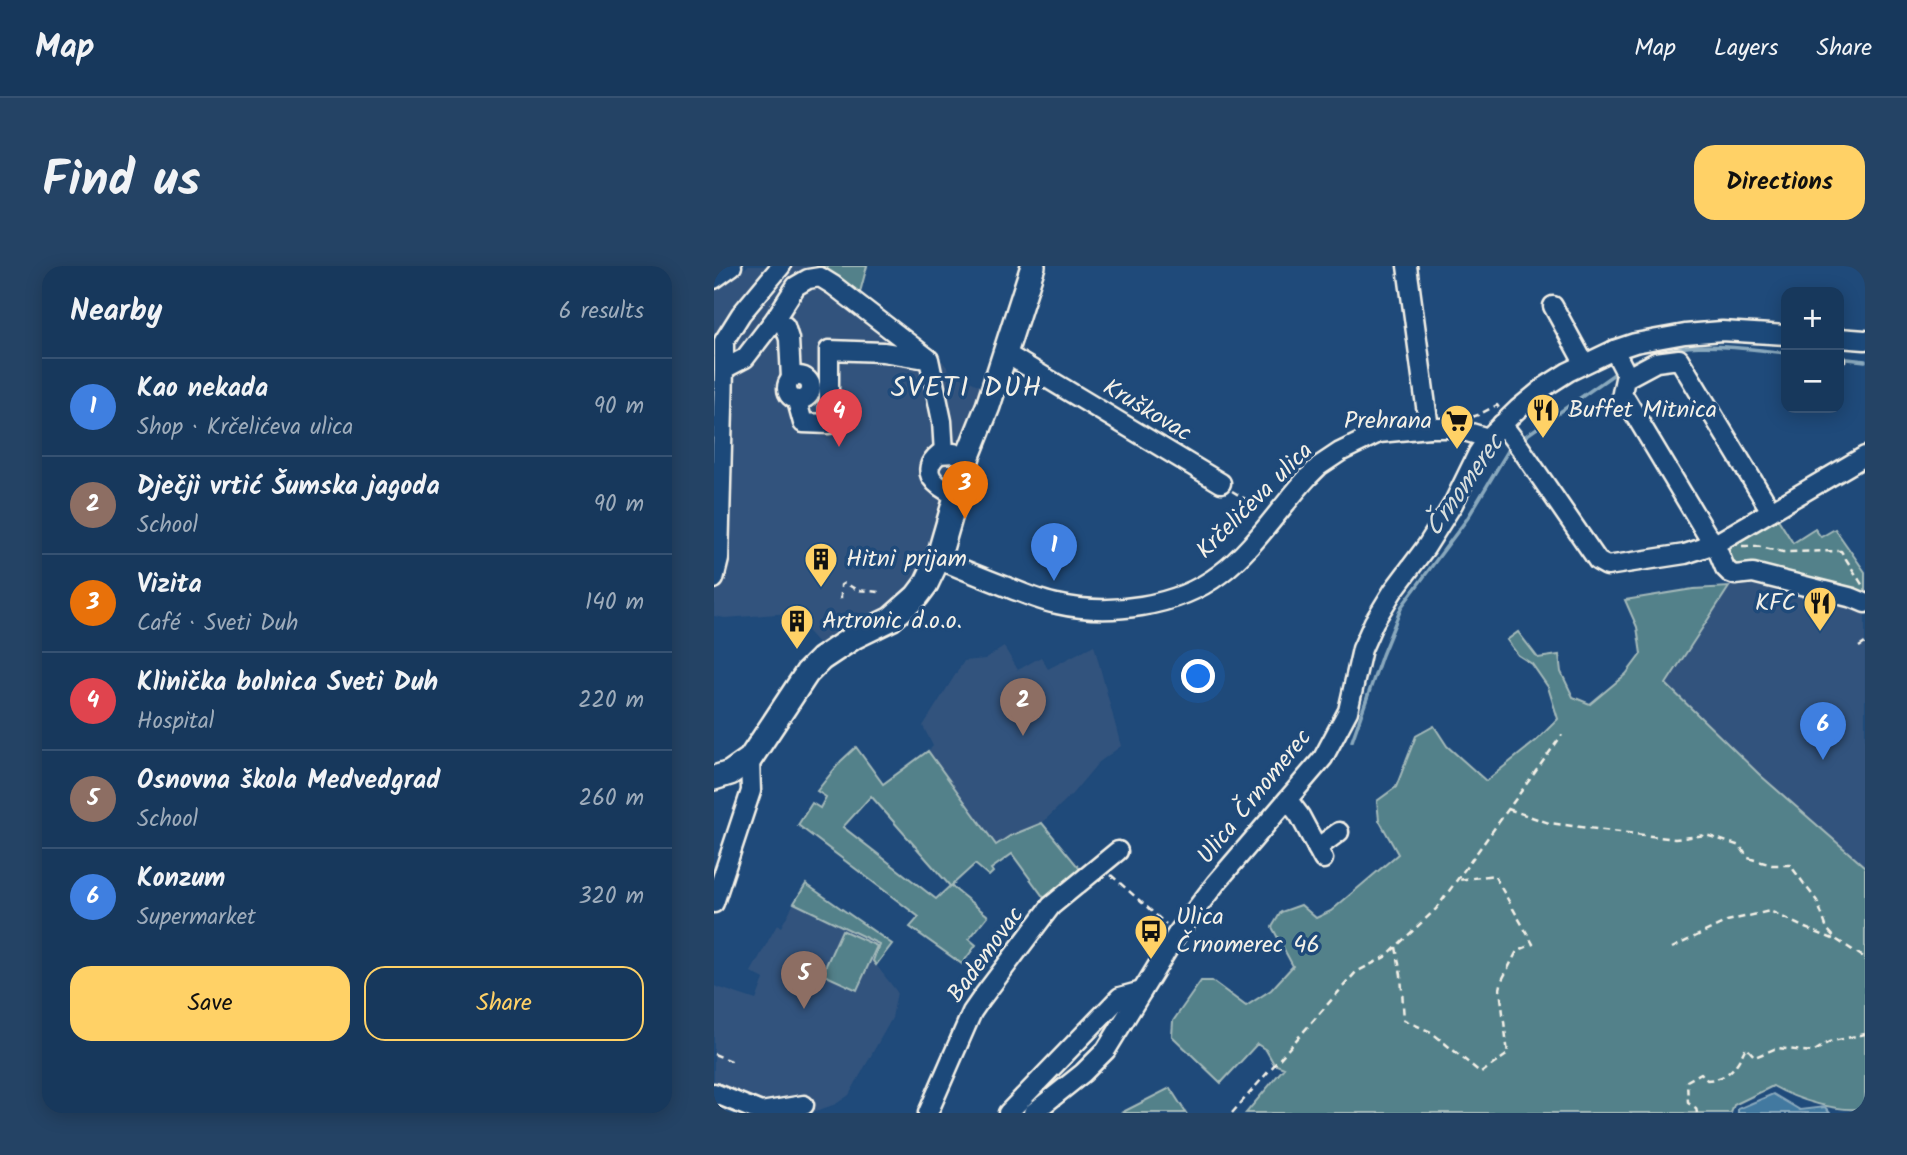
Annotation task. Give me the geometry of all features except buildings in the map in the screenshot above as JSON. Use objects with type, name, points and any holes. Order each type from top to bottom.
[{"type":"main road","points":[[714,778],[730,773],[750,759],[807,673],[835,648],[891,619],[917,596],[926,584],[938,559],[955,495],[988,406],[1033,266]]},
{"type":"street","points":[[714,579],[719,559],[724,341],[741,314],[781,266]]},
{"type":"street","points":[[1407,266],[1429,428]]},
{"type":"street","points":[[724,369],[745,358],[796,286],[808,279],[820,277],[929,359],[942,421],[944,453]]},
{"type":"street","points":[[1553,306],[1584,363]]},
{"type":"street","points":[[775,319],[785,326],[789,339],[791,378],[788,392],[797,401],[803,423],[829,424],[821,387],[829,350],[883,352],[929,359]]},
{"type":"street","name":"Ulica Črnomerec","points":[[1033,1113],[1083,1073],[1106,1049],[1177,934],[1208,893],[1323,758],[1348,711],[1362,649],[1374,622],[1453,504],[1488,438],[1509,431],[1546,386],[1584,363],[1622,366],[1635,343],[1722,331],[1781,335]]},
{"type":"street","points":[[1844,345],[1865,340]]},
{"type":"street","name":"Kruškovac","points":[[1005,353],[1221,483]]},
{"type":"street","points":[[1771,511],[1679,359],[1622,366],[1625,379],[1622,393],[1730,573],[1753,573],[1865,603]]},
{"type":"street","points":[[791,378],[804,376],[821,387]]},
{"type":"street","points":[[797,401],[807,399],[821,387]]},
{"type":"street","name":"Krčelićeva ulica","points":[[938,559],[1035,598],[1057,604],[1102,609],[1152,605],[1195,589],[1221,573],[1245,551],[1309,476],[1340,452],[1379,433],[1429,428],[1454,428],[1488,438]]},
{"type":"street","points":[[1509,431],[1598,561],[1607,566],[1685,554],[1715,544],[1865,456]]},
{"type":"street","points":[[955,495],[936,484],[930,472],[931,463],[939,454],[944,453],[968,456]]},
{"type":"street","points":[[714,903],[751,791],[750,759]]},
{"type":"street","points":[[1288,800],[1300,816],[1320,854],[1339,831]]},
{"type":"street","name":"Bademovac","points":[[928,1113],[972,1012],[1051,906],[1118,851]]},
{"type":"street","points":[[1008,1113],[1121,997],[1142,991]]},
{"type":"street","points":[[714,1093],[761,1112],[804,1105]]},
{"type":"path","points":[[1843,350],[1845,363]]},
{"type":"path","points":[[1466,418],[1497,405],[1509,431]]},
{"type":"path","points":[[1221,483],[1265,511]]},
{"type":"path","points":[[1743,546],[1783,552],[1841,551],[1865,588]]},
{"type":"path","points":[[839,598],[841,585],[845,583],[857,590],[879,592]]},
{"type":"path","points":[[1859,647],[1865,643]]},
{"type":"path","points":[[1232,1113],[1356,972],[1385,957],[1436,909],[1562,735]]},
{"type":"path","points":[[1508,809],[1560,825],[1675,839],[1706,835],[1740,846],[1748,858],[1772,865],[1790,865],[1817,901],[1827,929],[1837,940]]},
{"type":"path","points":[[1101,865],[1171,928]]},
{"type":"path","points":[[1396,947],[1404,1020],[1431,1032],[1480,1073],[1508,1054],[1500,989],[1502,980],[1517,951],[1533,944],[1494,874],[1457,880]]},
{"type":"path","points":[[1672,948],[1727,921],[1770,911],[1805,929],[1837,940],[1865,958]]},
{"type":"path","points":[[1697,1113],[1696,1108],[1688,1103],[1687,1081],[1701,1073],[1707,1080],[1717,1080],[1735,1069],[1746,1047],[1755,1057],[1777,1048],[1813,1052],[1829,1042],[1865,1034]]},
{"type":"path","points":[[714,1054],[733,1062]]},
{"type":"shaded area","points":[[748,266],[814,266],[942,361],[951,372],[982,387],[923,566],[915,581],[898,602],[821,646],[791,613],[725,618],[714,616],[714,291]]},
{"type":"shaded area","points":[[1730,575],[1865,597],[1865,867],[1761,776],[1666,684],[1729,587]]},
{"type":"shaded area","points":[[1094,645],[1121,746],[1098,763],[1072,794],[1042,823],[996,845],[928,751],[933,746],[923,726],[964,661],[985,659],[1004,647],[1018,670],[1041,657],[1048,669]]},
{"type":"shaded area","points":[[794,903],[879,944],[873,961],[897,992],[892,1018],[849,1095],[836,1104],[816,1111],[791,1113],[730,1112],[714,1109],[714,986],[756,1000],[764,979],[751,972],[777,925],[781,927]]},
{"type":"shaded area","points":[[1773,1094],[1800,1110],[1825,1107],[1830,1113],[1738,1113],[1738,1109]]},
{"type":"green space","points":[[818,266],[867,266],[859,296]]},
{"type":"green space","points":[[1778,519],[1793,543],[1815,529],[1821,537],[1835,529],[1865,572],[1865,594],[1731,564],[1728,555],[1730,545]]},
{"type":"green space","points":[[1729,587],[1666,684],[1761,776],[1865,867],[1865,1108],[1843,1109],[1818,1104],[1773,1086],[1734,1105],[1731,1113],[1246,1113],[1284,1068],[1274,1064],[1266,1050],[1257,1044],[1221,1083],[1172,1036],[1173,1021],[1201,981],[1212,981],[1246,1006],[1271,990],[1293,966],[1272,927],[1281,912],[1301,905],[1316,918],[1331,911],[1398,854],[1379,820],[1377,801],[1396,787],[1416,736],[1434,726],[1447,746],[1486,781],[1537,740],[1558,719],[1548,687],[1532,664],[1518,655],[1507,640],[1518,632],[1538,658],[1559,655],[1561,672],[1573,697],[1590,704],[1626,674],[1641,654],[1637,627],[1625,600],[1693,589]]},
{"type":"green space","points":[[856,747],[883,784],[928,751],[996,845],[1042,823],[1084,874],[1047,902],[1012,854],[991,869],[993,872],[989,876],[975,864],[951,886],[988,916],[969,939],[976,945],[962,964],[910,927],[919,917],[798,825],[812,803],[820,808],[826,797],[817,791]],"holes":[[[871,796],[950,886],[936,899],[843,827]]]},
{"type":"green space","points":[[806,884],[892,944],[876,965],[873,961],[879,944],[794,903]]},
{"type":"green space","points":[[842,930],[877,946],[857,990],[822,974]]},
{"type":"green space","points":[[1170,1088],[1186,1113],[1121,1113]]},
{"type":"waterway","name":"Črnomerec","points":[[1629,364],[1667,350],[1687,347],[1726,347],[1781,352]]},
{"type":"waterway","name":"Črnomerec","points":[[1844,359],[1865,361]]},
{"type":"waterway","name":"Črnomerec","points":[[1520,440],[1620,370]]},
{"type":"waterway","name":"Črnomerec","points":[[1352,741],[1402,606],[1467,519],[1511,446]]},
{"type":"place","name":"Buffet Mitnica","points":[[1543,440]]},
{"type":"place","name":"Klinička bolnica Sveti Duh","points":[[839,447]]},
{"type":"place","name":"Prehrana","points":[[1457,451]]},
{"type":"place","name":"Vizita","points":[[965,519]]},
{"type":"place","name":"Kao nekada","points":[[1054,581]]},
{"type":"place","name":"Hitni prijam","points":[[821,589]]},
{"type":"place","name":"KFC","points":[[1820,633]]},
{"type":"place","name":"Artronic d.o.o.","points":[[797,651]]},
{"type":"place","name":"Dječji vrtić Šumska jagoda","points":[[1023,736]]},
{"type":"place","name":"Konzum","points":[[1823,760]]},
{"type":"place","name":"Ulica Črnomerec 46","points":[[1151,961]]},
{"type":"place","name":"Osnovna škola Medvedgrad","points":[[804,1009]]},
{"type":"district","name":"SVETI DUH","points":[[967,388]]}]
